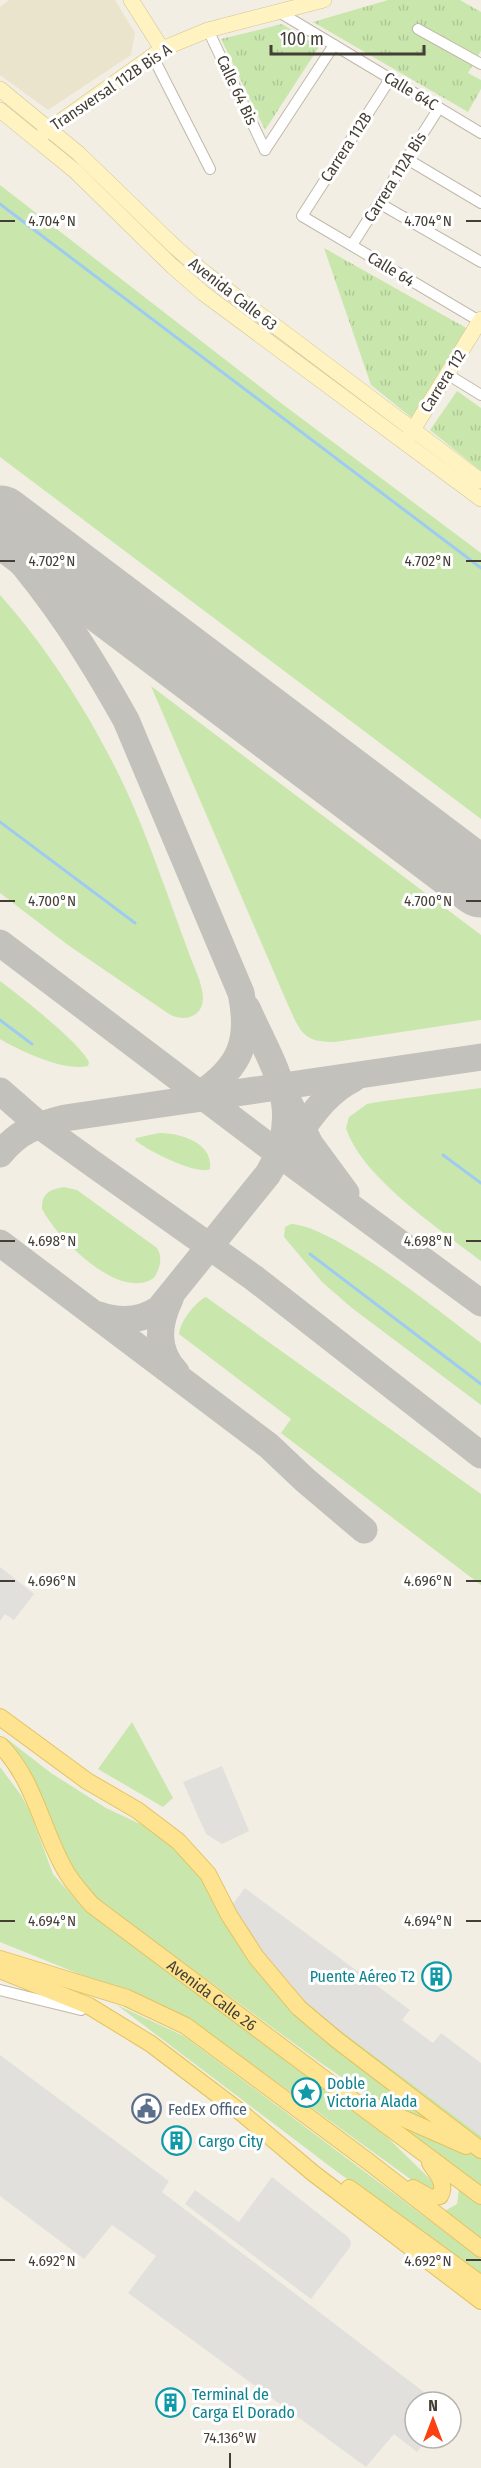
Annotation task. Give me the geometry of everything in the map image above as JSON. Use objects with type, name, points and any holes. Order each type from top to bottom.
[{"type":"main road","points":[[131,0],[157,52]]},
{"type":"main road","name":"Transversal 112B Bis A","points":[[37,138],[157,52],[208,30],[324,0]]},
{"type":"main road","name":"Avenida Calle 63","points":[[0,89],[99,172],[175,247],[205,273],[481,480]]},
{"type":"main road","name":"Avenida Calle 63","points":[[0,110],[75,171],[166,261],[203,293],[481,499]]},
{"type":"main road","name":"Carrera 112","points":[[405,443],[480,321]]},
{"type":"main road","points":[[0,1718],[87,1781],[137,1810],[178,1841],[208,1874],[256,1957],[299,2008],[481,2151]]},
{"type":"main road","name":"Avenida Calle 26","points":[[0,1745],[21,1772],[71,1880],[92,1905],[481,2196]]},
{"type":"main road","points":[[0,1761],[35,1799]]},
{"type":"main road","points":[[0,1959],[104,1990],[172,2018],[199,2035],[369,2162],[481,2249]]},
{"type":"main road","points":[[0,1970],[76,2000],[108,2017],[176,2062],[243,2114],[313,2174],[481,2301]]},
{"type":"main road","points":[[327,2079],[392,2115],[481,2151]]},
{"type":"main road","points":[[243,2114],[298,2151],[481,2284]]},
{"type":"main road","points":[[369,2162],[436,2198],[443,2190],[443,2183],[418,2148]]},
{"type":"street","name":"Calle 64C","points":[[279,12],[481,133]]},
{"type":"street","points":[[418,29],[481,64]]},
{"type":"street","name":"Calle 64 Bis","points":[[208,30],[265,150],[334,45]]},
{"type":"street","points":[[157,52],[210,169]]},
{"type":"street","name":"Carrera 112B","points":[[302,216],[390,78]]},
{"type":"street","name":"Carrera 112A Bis","points":[[352,245],[439,108]]},
{"type":"street","points":[[407,159],[481,203]]},
{"type":"street","points":[[379,203],[481,262]]},
{"type":"street","name":"Calle 64","points":[[302,216],[480,321]]},
{"type":"street","points":[[447,374],[481,395]]},
{"type":"street","points":[[0,1990],[108,2017]]},
{"type":"shaded area","points":[[9,0],[115,0],[135,33],[131,55],[48,110],[0,75],[0,7]]},
{"type":"shaded area","points":[[0,1567],[34,1594],[14,1620],[5,1614],[0,1621]]},
{"type":"shaded area","points":[[222,1766],[249,1831],[222,1844],[206,1834],[183,1782]]},
{"type":"shaded area","points":[[245,1888],[410,2010],[402,2020],[433,2043],[441,2033],[481,2063],[481,2136],[321,2016],[286,1983],[232,1905]]},
{"type":"shaded area","points":[[0,2055],[169,2181],[162,2192],[421,2390],[403,2390],[403,2441],[394,2434],[366,2467],[128,2293],[156,2256],[112,2225],[84,2259],[0,2196]]},
{"type":"shaded area","points":[[272,2177],[348,2237],[351,2242],[350,2247],[311,2299],[185,2204],[195,2190],[239,2222]]},
{"type":"green space","points":[[388,0],[460,0],[481,12],[481,51],[468,73],[481,80],[481,89],[468,112],[313,22]]},
{"type":"green space","points":[[282,24],[319,47],[265,130],[221,39]]},
{"type":"green space","points":[[0,185],[281,403],[481,553],[481,819],[0,457]]},
{"type":"green space","points":[[324,248],[468,329],[412,418],[371,385]]},
{"type":"green space","points":[[457,391],[481,408],[481,471],[430,430]]},
{"type":"green space","points":[[0,595],[38,642],[74,694],[105,748],[132,803],[200,984],[203,996],[202,1005],[191,1017],[180,1018],[169,1014],[68,945],[0,893]]},
{"type":"green space","points":[[151,686],[481,935],[481,1020],[335,1042],[316,1040],[304,1034],[288,1005]]},
{"type":"green space","points":[[0,981],[74,1043],[89,1062],[88,1066],[67,1066],[55,1063],[0,1039]]},
{"type":"green space","points":[[481,1088],[481,1261],[424,1218],[385,1184],[355,1147],[346,1128],[349,1117],[367,1104]]},
{"type":"green space","points":[[159,1133],[185,1137],[194,1141],[206,1152],[210,1160],[210,1169],[184,1166],[135,1140]]},
{"type":"green space","points":[[64,1187],[77,1190],[157,1248],[160,1263],[154,1278],[140,1283],[124,1281],[107,1274],[75,1250],[42,1209],[47,1193]]},
{"type":"green space","points":[[291,1224],[310,1228],[360,1255],[416,1293],[481,1343],[481,1405],[352,1308],[322,1282],[284,1237],[285,1227]]},
{"type":"green space","points":[[206,1297],[481,1494],[481,1585],[281,1433],[291,1419],[179,1334],[189,1313]]},
{"type":"green space","points":[[132,1722],[173,1798],[163,1807],[98,1769]]},
{"type":"green space","points":[[6,1738],[51,1773],[106,1808],[153,1830],[185,1855],[209,1889],[252,1964],[445,2131],[369,2096],[94,1897],[78,1881]]},
{"type":"green space","points":[[0,1767],[21,1795],[30,1812],[53,1874],[84,1909],[386,2136],[430,2179],[435,2187],[431,2192],[188,2018],[0,1942]]},
{"type":"green space","points":[[232,1905],[481,2136],[481,2142],[318,2019],[284,1986]]},
{"type":"green space","points":[[117,2005],[184,2036],[481,2259],[481,2276],[336,2171]]},
{"type":"green space","points":[[398,2124],[481,2158],[481,2188]]},
{"type":"green space","points":[[459,2189],[481,2205],[481,2241],[443,2212],[457,2204]]},
{"type":"waterway","points":[[0,204],[481,568]]},
{"type":"waterway","points":[[0,822],[135,923]]},
{"type":"waterway","points":[[0,1020],[32,1044]]},
{"type":"waterway","points":[[443,1155],[481,1183]]},
{"type":"waterway","points":[[310,1254],[481,1384]]},
{"type":"taxiway","points":[[0,538],[36,580],[68,625],[126,720],[241,993],[245,1025],[240,1051],[234,1063],[225,1073],[200,1094]]},
{"type":"taxiway","points":[[0,943],[481,1303]]},
{"type":"taxiway","points":[[99,1315],[114,1319],[130,1319],[145,1316],[159,1309],[268,1174],[279,1151],[285,1130],[285,1109],[282,1090],[275,1070],[247,1008]]},
{"type":"taxiway","points":[[0,1154],[21,1134],[65,1118],[481,1057]]},
{"type":"taxiway","points":[[293,1141],[327,1098],[343,1084],[353,1079]]},
{"type":"taxiway","points":[[0,1091],[39,1125],[254,1278],[481,1455]]},
{"type":"taxiway","points":[[288,1101],[310,1144],[346,1193]]},
{"type":"taxiway","points":[[0,1243],[269,1446],[364,1530]]},
{"type":"taxiway","points":[[170,1299],[163,1318],[161,1337],[165,1355],[176,1372]]},
{"type":"runway","points":[[0,520],[481,883]]},
{"type":"place","name":"Puente Aéreo T2","points":[[436,1976]]},
{"type":"place","name":"Doble Victoria Alada","points":[[306,2092]]},
{"type":"place","name":"FedEx Office","points":[[147,2109]]},
{"type":"place","name":"Cargo City","points":[[177,2141]]},
{"type":"place","name":"Terminal de Carga El Dorado","points":[[171,2403]]}]
